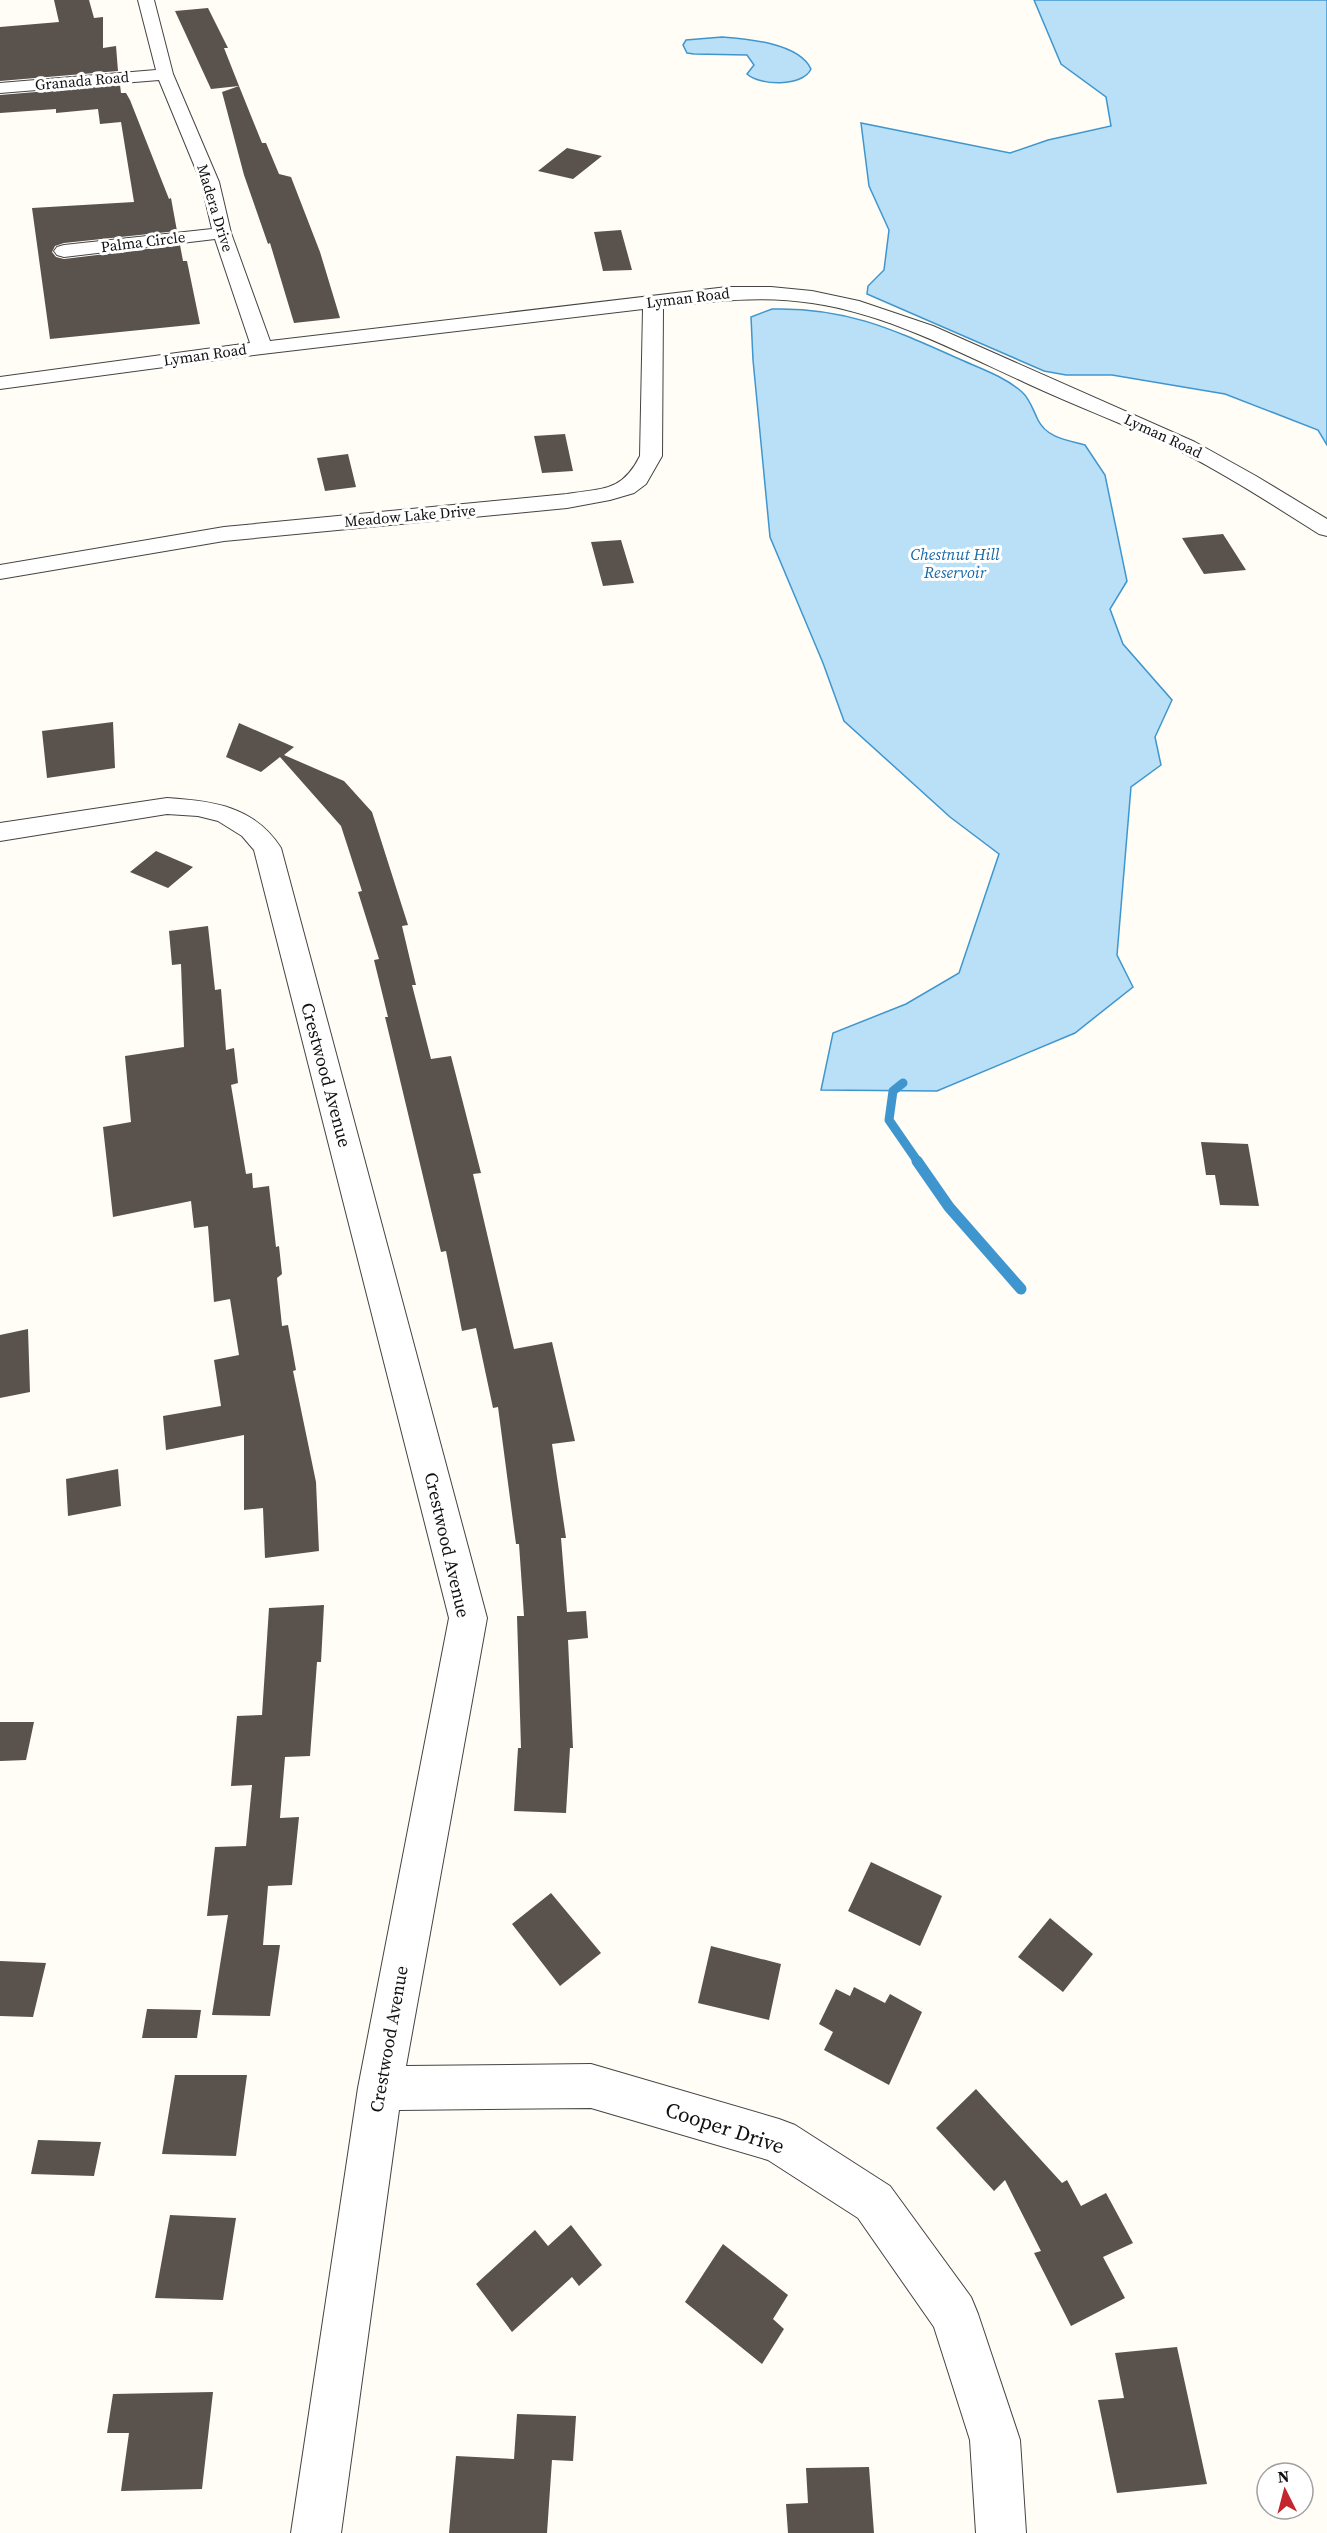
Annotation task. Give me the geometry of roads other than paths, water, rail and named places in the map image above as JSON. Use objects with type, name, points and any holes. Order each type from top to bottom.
[{"type":"street","name":"Madera Drive","points":[[146,0],[165,74],[210,182],[222,233],[262,348]]},
{"type":"street","name":"Granada Road","points":[[0,88],[165,74]]},
{"type":"street","name":"Palma Circle","points":[[63,251],[222,233]]},
{"type":"street","name":"Lyman Road","points":[[0,382],[262,348],[736,292],[780,292],[824,297],[873,310],[906,322],[1165,435],[1237,472],[1327,529]]},
{"type":"street","name":"Meadow Lake Drive","points":[[0,572],[224,534],[567,501],[606,494],[632,486],[643,472],[651,456],[653,302]]},
{"type":"street","name":"Crestwood Avenue","points":[[0,832],[167,806],[198,808],[227,815],[252,830],[267,848],[468,1618],[380,2088],[316,2533]]},
{"type":"street","name":"Cooper Drive","points":[[380,2088],[591,2086],[779,2141],[874,2202],[954,2314],[995,2440],[1001,2533]]},
{"type":"water","points":[[1034,0],[1327,0],[1327,445],[1318,430],[1225,394],[1112,375],[1066,375],[1044,371],[867,294],[868,286],[884,270],[889,230],[869,186],[861,123],[1010,153],[1048,140],[1111,126],[1106,97],[1061,64]]},
{"type":"water","points":[[722,37],[758,41],[784,48],[805,60],[811,69],[806,75],[791,82],[761,81],[747,74],[754,65],[747,55],[687,53],[683,45],[686,40]]},
{"type":"water","name":"Chestnut Hill Reservoir","points":[[772,309],[798,309],[845,316],[889,329],[933,347],[1015,386],[1025,395],[1038,420],[1047,431],[1052,435],[1085,445],[1105,475],[1127,581],[1110,609],[1123,644],[1172,700],[1155,737],[1161,765],[1131,787],[1117,955],[1133,987],[1075,1033],[937,1091],[821,1090],[833,1033],[906,1004],[959,973],[999,854],[950,817],[844,721],[823,663],[770,537],[751,317]]},
{"type":"waterway","points":[[903,1083],[893,1091],[889,1120],[918,1162]]},
{"type":"waterway","points":[[917,1161],[949,1207],[1021,1289]]}]
